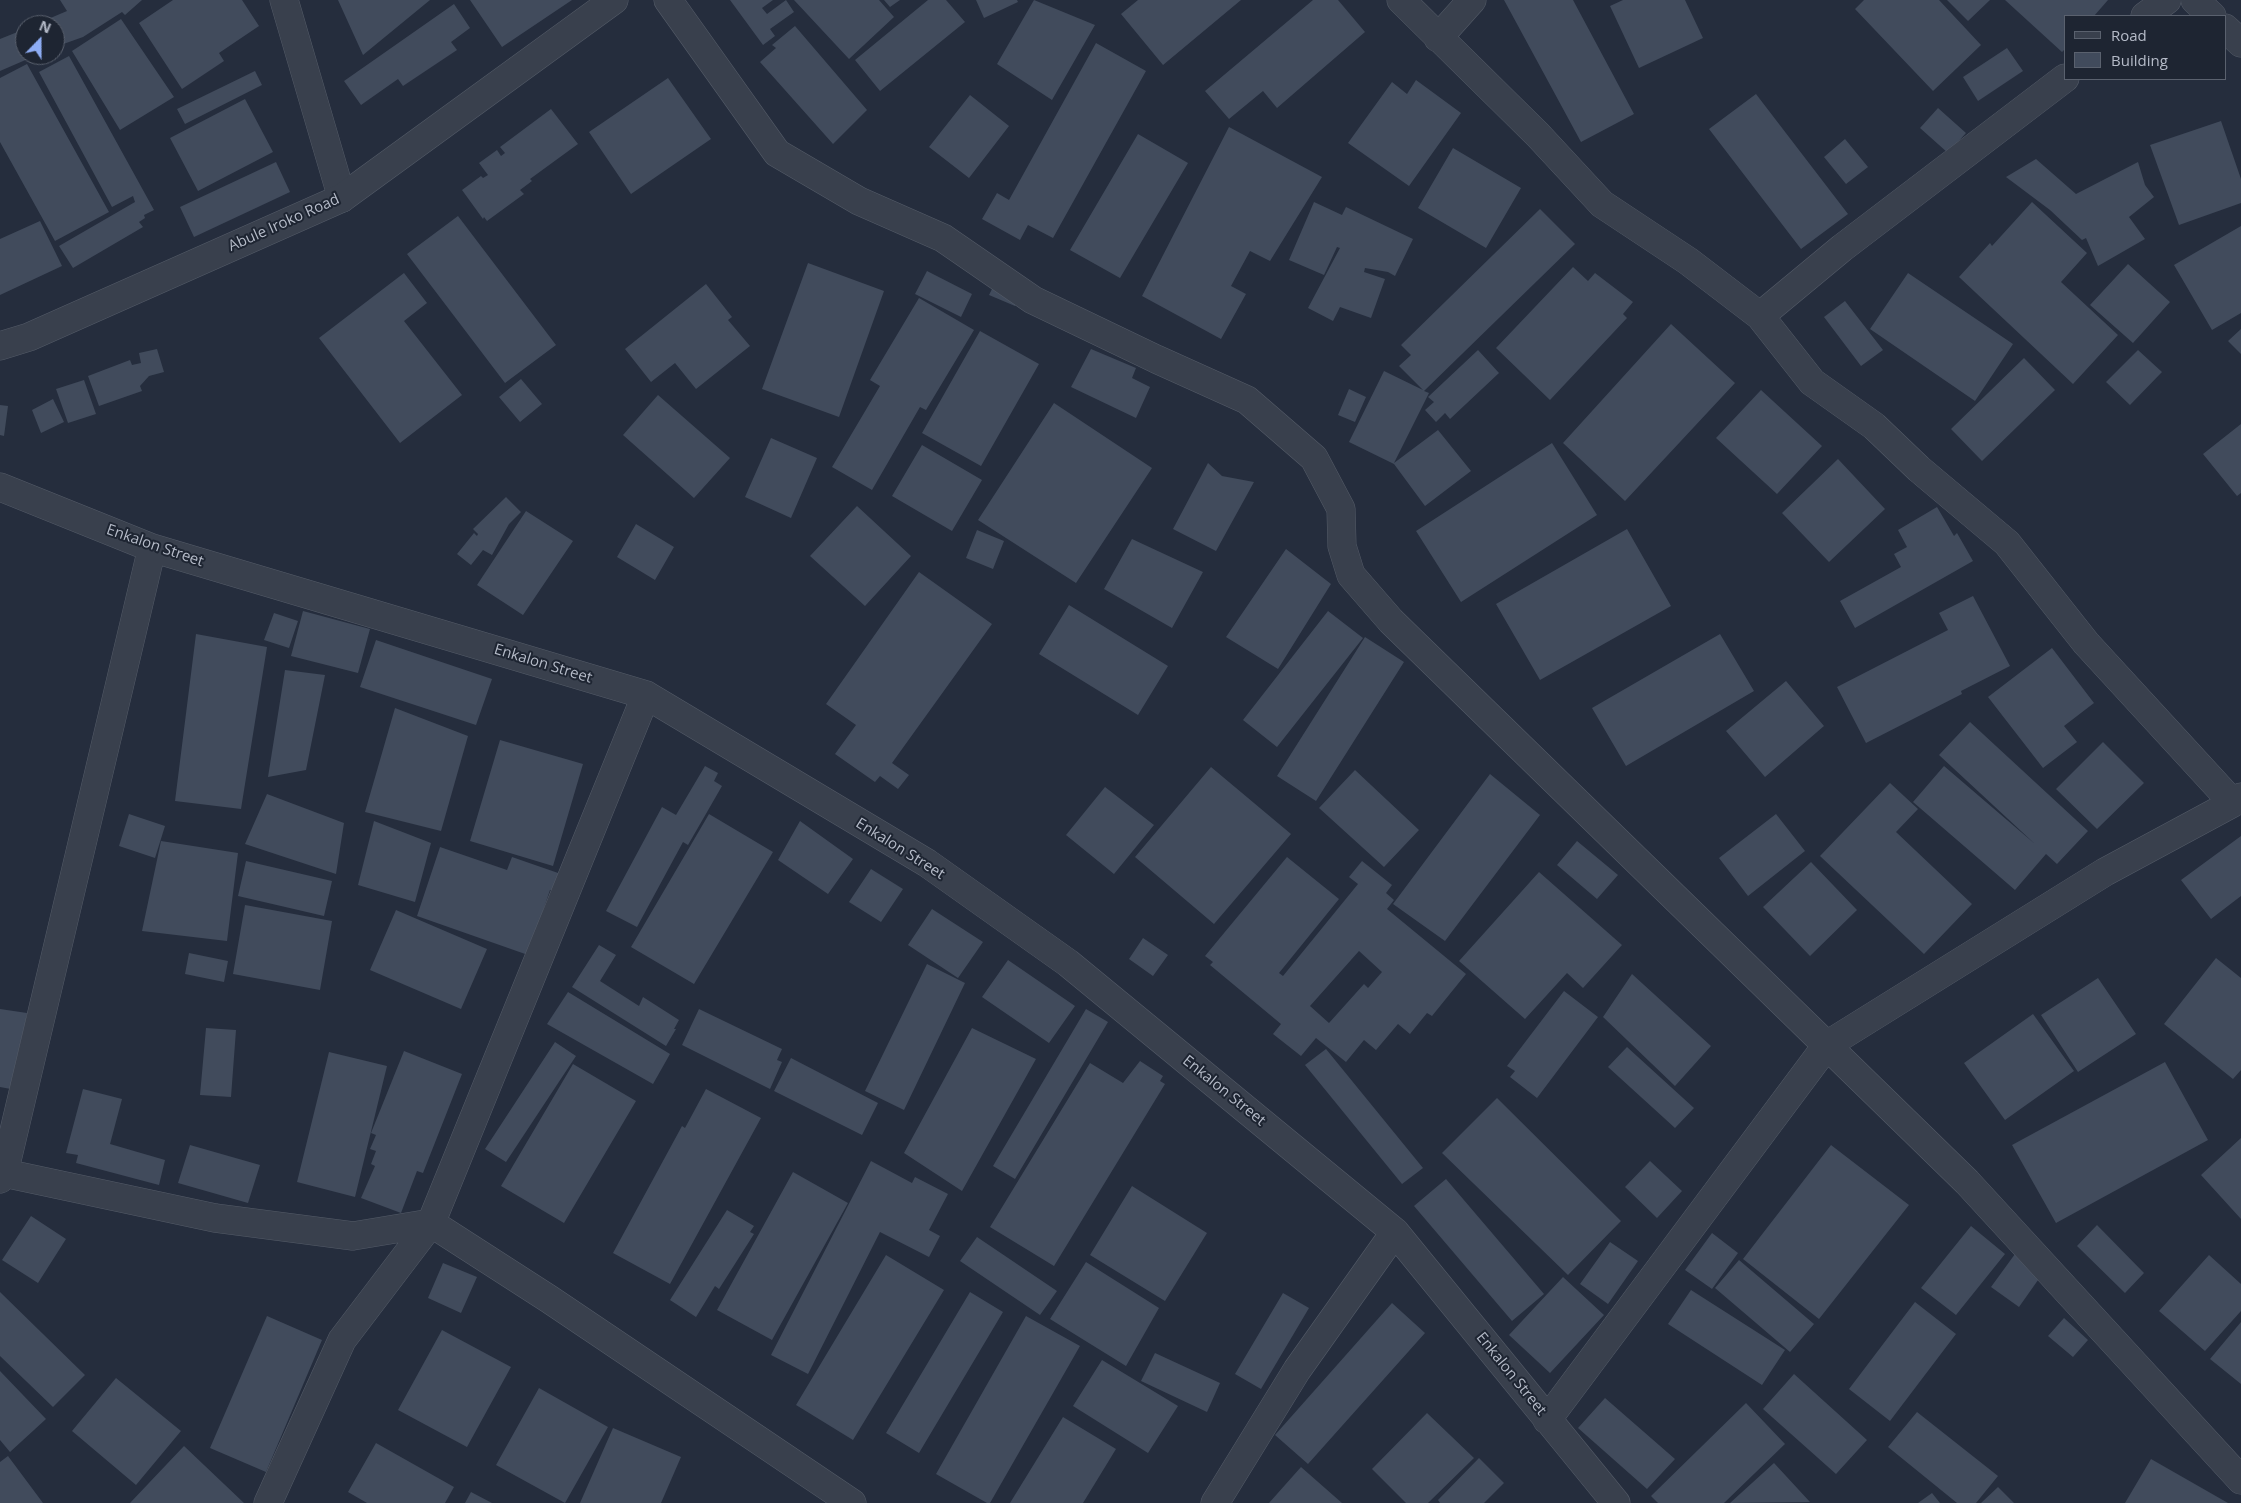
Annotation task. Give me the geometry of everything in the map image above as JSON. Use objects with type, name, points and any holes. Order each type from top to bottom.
[{"type":"street","points":[[284,0],[342,198]]},
{"type":"street","name":"Abule Iroko Road","points":[[0,346],[30,337],[342,198],[614,0]]},
{"type":"street","points":[[668,0],[776,153],[858,201],[943,238],[1032,300],[1247,400],[1314,458],[1342,509],[1342,546],[1351,575],[1374,601],[1406,635],[1828,1045],[1966,1182],[2241,1480]]},
{"type":"street","points":[[1401,0],[1538,135],[1602,204],[1688,261],[1760,316],[1812,382],[1874,426],[1919,469],[2007,543],[2086,643],[2237,800],[2105,872],[1828,1045],[1547,1420]]},
{"type":"street","points":[[1438,38],[1472,0]]},
{"type":"street","points":[[2146,15],[2167,0]]},
{"type":"street","points":[[2194,0],[2211,15]]},
{"type":"street","points":[[2226,29],[2241,43]]},
{"type":"street","points":[[1760,316],[1842,248],[2064,79]]},
{"type":"street","name":"Enkalon Street","points":[[0,488],[152,548],[646,695],[927,863],[1068,963],[1396,1232],[1616,1503]]},
{"type":"street","points":[[152,548],[2,1176],[215,1218],[353,1236],[431,1222],[852,1503]]},
{"type":"street","points":[[268,1503],[342,1340],[431,1222],[646,695]]},
{"type":"street","points":[[1216,1503],[1297,1370],[1396,1232]]},
{"type":"building","points":[[60,0],[142,0],[125,15],[122,12],[83,37],[65,43],[65,15],[58,15],[67,11]]},
{"type":"building","points":[[173,0],[242,0],[259,26],[219,53],[224,61],[182,89],[139,23]]},
{"type":"building","points":[[338,0],[430,0],[363,55]]},
{"type":"building","points":[[470,0],[572,0],[502,47]]},
{"type":"building","points":[[730,0],[773,0],[762,8],[767,14],[786,0],[794,12],[770,29],[775,36],[763,45]]},
{"type":"building","points":[[794,0],[879,0],[894,17],[849,59]]},
{"type":"building","points":[[884,0],[900,0],[890,7]]},
{"type":"building","points":[[928,0],[946,0],[965,22],[880,91],[855,60]]},
{"type":"building","points":[[976,0],[1017,0],[1018,2],[984,18]]},
{"type":"building","points":[[1034,0],[1095,25],[1052,100],[997,64]]},
{"type":"building","points":[[1138,0],[1241,0],[1163,65],[1121,14]]},
{"type":"building","points":[[1313,0],[1338,0],[1365,32],[1277,108],[1263,91],[1229,119],[1205,91]]},
{"type":"building","points":[[1504,0],[1573,0],[1634,114],[1581,142]]},
{"type":"building","points":[[1623,0],[1685,0],[1703,38],[1639,68],[1610,6]]},
{"type":"building","points":[[1864,0],[1939,0],[1981,45],[1933,91],[1855,9]]},
{"type":"building","points":[[1947,0],[1990,0],[1968,21]]},
{"type":"building","points":[[2005,0],[2108,0],[2095,15],[2064,15],[2064,50],[2062,52]]},
{"type":"building","points":[[454,4],[470,28],[451,42],[457,50],[403,86],[398,79],[361,105],[344,81]]},
{"type":"building","points":[[121,19],[174,97],[120,130],[72,51]]},
{"type":"building","points":[[795,26],[867,110],[833,144],[760,62],[776,48],[772,45]]},
{"type":"building","points":[[15,33],[15,65],[0,71],[0,39]]},
{"type":"building","points":[[1096,43],[1146,71],[1053,238],[1028,225],[1020,240],[982,219],[997,193],[1009,200]]},
{"type":"building","points":[[2007,48],[2023,71],[1978,101],[1963,77]]},
{"type":"building","points":[[69,56],[154,210],[144,215],[145,218],[139,222],[143,227],[73,268],[59,246],[135,202],[133,196],[112,207],[39,72],[52,65],[65,65],[65,58]]},
{"type":"building","points":[[28,65],[109,212],[55,241],[0,142],[0,78]]},
{"type":"building","points":[[255,71],[262,85],[185,124],[177,109]]},
{"type":"building","points":[[668,78],[711,139],[631,194],[589,132]]},
{"type":"building","points":[[1416,80],[1461,113],[1409,186],[1348,143],[1392,82],[1407,94]]},
{"type":"building","points":[[1756,94],[1848,214],[1801,249],[1709,129]]},
{"type":"building","points":[[970,95],[1009,126],[969,178],[929,147]]},
{"type":"building","points":[[245,99],[273,152],[198,191],[170,138]]},
{"type":"building","points":[[1938,108],[1966,133],[1948,153],[1920,128]]},
{"type":"building","points":[[551,109],[578,144],[530,179],[532,181],[520,190],[524,194],[487,221],[484,217],[483,219],[462,190],[481,176],[483,178],[488,175],[479,163],[497,150],[501,156],[505,153],[500,147]]},
{"type":"building","points":[[2221,121],[2241,179],[2241,203],[2179,225],[2150,145]]},
{"type":"building","points":[[1229,127],[1322,177],[1270,261],[1250,251],[1231,286],[1246,294],[1221,339],[1142,296]]},
{"type":"building","points":[[1138,134],[1188,163],[1120,278],[1070,250]]},
{"type":"building","points":[[1845,139],[1868,167],[1846,184],[1824,157]]},
{"type":"building","points":[[1453,148],[1521,188],[1486,248],[1418,208]]},
{"type":"building","points":[[2036,159],[2076,194],[2138,162],[2145,185],[2154,197],[2129,217],[2145,239],[2098,266],[2086,238],[2082,240],[2050,210],[2006,177]]},
{"type":"building","points":[[276,162],[290,192],[194,237],[180,207]]},
{"type":"building","points":[[1314,202],[1342,215],[1346,207],[1413,239],[1395,276],[1388,272],[1365,268],[1364,272],[1385,279],[1371,318],[1340,307],[1333,321],[1308,308],[1340,248],[1337,247],[1324,275],[1289,260]]},
{"type":"building","points":[[2032,202],[2087,253],[2061,282],[2118,335],[2073,384],[1959,277],[1990,243],[1992,246]]},
{"type":"building","points":[[1540,209],[1575,244],[1424,391],[1429,393],[1394,463],[1438,430],[1471,471],[1425,506],[1394,464],[1349,442],[1384,371],[1423,390],[1399,366],[1411,355],[1401,345]]},
{"type":"building","points":[[458,216],[556,345],[505,383],[407,254]]},
{"type":"building","points":[[40,221],[62,266],[0,295],[0,239]]},
{"type":"building","points":[[2241,226],[2241,313],[2212,330],[2174,265]]},
{"type":"building","points":[[808,263],[884,291],[839,417],[762,389]]},
{"type":"building","points":[[2128,264],[2170,302],[2133,343],[2090,305]]},
{"type":"building","points":[[1573,267],[1588,281],[1595,273],[1633,302],[1623,314],[1627,318],[1550,400],[1496,348]]},
{"type":"building","points":[[927,271],[972,294],[961,317],[915,294]]},
{"type":"building","points":[[404,273],[427,303],[404,321],[462,395],[400,443],[319,338]]},
{"type":"building","points":[[1908,273],[2013,344],[1975,401],[1870,329]]},
{"type":"building","points":[[706,284],[732,317],[728,320],[750,346],[696,389],[675,363],[651,382],[625,349]]},
{"type":"building","points":[[994,285],[1020,296],[1015,306],[989,295]]},
{"type":"building","points":[[919,298],[974,330],[926,410],[920,407],[872,490],[832,467],[880,386],[870,380]]},
{"type":"building","points":[[1845,301],[1883,350],[1861,366],[1824,317]]},
{"type":"building","points":[[1671,324],[1735,383],[1625,501],[1563,443]]},
{"type":"building","points":[[2241,329],[2241,354],[2228,341]]},
{"type":"building","points":[[980,331],[1039,364],[981,466],[922,433]]},
{"type":"building","points":[[157,349],[164,372],[149,376],[140,386],[142,391],[99,406],[88,376],[130,360],[132,365],[141,363],[139,353]]},
{"type":"building","points":[[1091,349],[1136,368],[1132,378],[1150,387],[1136,418],[1071,387]]},
{"type":"building","points":[[1478,350],[1499,373],[1450,419],[1445,413],[1436,422],[1425,410],[1434,402],[1428,397]]},
{"type":"building","points":[[2138,350],[2162,372],[2130,405],[2106,382]]},
{"type":"building","points":[[2024,358],[2055,390],[1982,461],[1951,429]]},
{"type":"building","points":[[521,379],[542,404],[520,422],[499,397]]},
{"type":"building","points":[[84,380],[96,414],[68,423],[56,389]]},
{"type":"building","points":[[1349,389],[1366,397],[1355,422],[1338,415]]},
{"type":"building","points":[[1761,390],[1822,446],[1777,494],[1716,438]]},
{"type":"building","points":[[658,395],[730,458],[694,498],[623,435]]},
{"type":"building","points":[[53,399],[64,422],[41,433],[32,410]]},
{"type":"building","points":[[1054,403],[1152,468],[1076,583],[978,520]]},
{"type":"building","points":[[0,405],[8,406],[4,436],[0,435]]},
{"type":"building","points":[[2241,424],[2241,493],[2237,496],[2203,454]]},
{"type":"building","points":[[771,438],[817,458],[791,518],[745,497]]},
{"type":"building","points":[[1552,443],[1597,515],[1461,602],[1416,531]]},
{"type":"building","points":[[922,445],[982,480],[952,531],[892,496]]},
{"type":"building","points":[[1838,459],[1885,509],[1829,562],[1782,513]]},
{"type":"building","points":[[1208,463],[1222,476],[1254,482],[1216,551],[1173,529]]},
{"type":"building","points":[[506,497],[521,512],[509,524],[492,555],[483,550],[471,565],[457,554],[474,533],[477,536],[478,534],[473,529]]},
{"type":"building","points":[[857,506],[911,556],[865,606],[810,556]]},
{"type":"building","points":[[1937,507],[1954,536],[1957,533],[1973,561],[1855,628],[1840,601],[1901,567],[1894,554],[1907,547],[1898,530]]},
{"type":"building","points":[[526,511],[573,541],[523,615],[477,585]]},
{"type":"building","points":[[636,524],[674,547],[655,580],[617,557]]},
{"type":"building","points":[[1627,529],[1671,606],[1540,680],[1496,604]]},
{"type":"building","points":[[977,530],[1004,541],[993,569],[966,558]]},
{"type":"building","points":[[1132,539],[1203,572],[1172,628],[1104,589]]},
{"type":"building","points":[[1286,549],[1331,584],[1278,669],[1226,637]]},
{"type":"building","points":[[919,572],[992,624],[892,763],[909,775],[898,789],[880,776],[875,782],[835,754],[856,725],[826,704]]},
{"type":"building","points":[[1973,596],[2010,666],[1961,691],[1962,694],[1866,743],[1837,687],[1948,630],[1939,613]]},
{"type":"building","points":[[1069,605],[1168,666],[1138,715],[1039,654]]},
{"type":"building","points":[[303,611],[370,629],[358,673],[291,656]]},
{"type":"building","points":[[1328,611],[1363,638],[1277,747],[1243,720]]},
{"type":"building","points":[[274,613],[298,621],[289,648],[264,640]]},
{"type":"building","points":[[196,634],[267,647],[241,809],[175,801]]},
{"type":"building","points":[[1720,634],[1754,691],[1626,766],[1592,708]]},
{"type":"building","points":[[1365,637],[1404,662],[1316,801],[1277,776]]},
{"type":"building","points":[[376,640],[492,679],[476,725],[360,687]]},
{"type":"building","points":[[2052,648],[2094,703],[2064,726],[2077,742],[2043,768],[1988,697]]},
{"type":"building","points":[[285,670],[325,675],[306,770],[268,777]]},
{"type":"building","points":[[1786,681],[1824,726],[1765,777],[1726,731]]},
{"type":"building","points":[[395,708],[468,736],[441,831],[365,812]]},
{"type":"building","points":[[1970,722],[2088,831],[2057,864],[2046,854],[2015,890],[1913,802],[1944,766],[2035,844],[1939,755]]},
{"type":"building","points":[[500,740],[583,764],[553,866],[470,841]]},
{"type":"building","points":[[2103,742],[2144,783],[2097,829],[2056,789]]},
{"type":"building","points":[[705,766],[718,773],[714,781],[722,786],[688,845],[683,842],[637,927],[606,911],[662,807],[676,815]]},
{"type":"building","points":[[1211,767],[1291,834],[1214,924],[1135,857]]},
{"type":"building","points":[[1355,770],[1419,830],[1384,867],[1319,808]]},
{"type":"building","points":[[1490,774],[1540,815],[1445,941],[1393,904]]},
{"type":"building","points":[[1890,783],[1918,809],[1896,832],[1972,904],[1924,954],[1820,856]]},
{"type":"building","points":[[1105,787],[1154,825],[1114,874],[1066,835]]},
{"type":"building","points":[[267,794],[344,823],[336,874],[245,844]]},
{"type":"building","points":[[129,814],[165,826],[155,858],[119,846]]},
{"type":"building","points":[[709,814],[773,852],[694,984],[631,947]]},
{"type":"building","points":[[1776,814],[1805,851],[1748,896],[1719,858]]},
{"type":"building","points":[[374,821],[431,843],[415,902],[358,885]]},
{"type":"building","points":[[800,821],[853,859],[828,894],[778,860]]},
{"type":"building","points":[[2241,836],[2241,896],[2211,919],[2181,880]]},
{"type":"building","points":[[161,841],[238,853],[227,941],[142,931]]},
{"type":"building","points":[[1577,841],[1618,875],[1597,899],[1557,865]]},
{"type":"building","points":[[440,847],[507,870],[512,857],[561,874],[554,891],[550,890],[528,955],[417,916]]},
{"type":"building","points":[[1287,857],[1339,899],[1279,973],[1283,976],[1358,884],[1349,877],[1362,861],[1392,885],[1386,893],[1394,900],[1387,909],[1466,974],[1432,1016],[1427,1013],[1410,1034],[1398,1024],[1376,1050],[1364,1040],[1346,1062],[1316,1038],[1301,1056],[1273,1034],[1281,1024],[1210,965],[1213,962],[1205,956]],"holes":[[[1359,951],[1382,972],[1368,988],[1364,984],[1329,1023],[1310,1006]]]},
{"type":"building","points":[[246,861],[332,881],[324,916],[238,896]]},
{"type":"building","points":[[1811,862],[1857,910],[1810,956],[1763,907]]},
{"type":"building","points":[[871,869],[903,889],[881,922],[849,902]]},
{"type":"building","points":[[1539,872],[1622,945],[1583,988],[1567,973],[1525,1019],[1459,961]]},
{"type":"building","points":[[245,905],[332,921],[320,990],[233,974]]},
{"type":"building","points":[[932,909],[983,942],[958,978],[908,945]]},
{"type":"building","points":[[396,910],[487,949],[461,1009],[370,970]]},
{"type":"building","points":[[1143,938],[1168,955],[1153,976],[1129,959]]},
{"type":"building","points":[[599,945],[616,955],[600,981],[639,1006],[643,997],[679,1020],[666,1046],[572,987]]},
{"type":"building","points":[[189,953],[228,961],[224,982],[185,974]]},
{"type":"building","points":[[2216,958],[2241,978],[2241,1070],[2233,1079],[2164,1024]]},
{"type":"building","points":[[1008,960],[1075,1006],[1049,1043],[982,997]]},
{"type":"building","points":[[927,964],[965,983],[904,1110],[865,1091]]},
{"type":"building","points":[[1632,974],[1711,1046],[1675,1086],[1603,1017]]},
{"type":"building","points":[[2098,978],[2136,1034],[2078,1072],[2041,1015]]},
{"type":"building","points":[[1564,991],[1598,1017],[1537,1098],[1510,1077],[1515,1071],[1507,1066]]},
{"type":"building","points":[[568,992],[670,1054],[653,1084],[547,1024]]},
{"type":"building","points":[[0,1009],[27,1013],[16,1090],[0,1087]]},
{"type":"building","points":[[699,1009],[782,1049],[777,1060],[782,1062],[770,1089],[682,1045]]},
{"type":"building","points":[[1086,1009],[1108,1022],[1015,1179],[993,1166]]},
{"type":"building","points":[[2033,1014],[2074,1071],[2005,1120],[1964,1063]]},
{"type":"building","points":[[206,1028],[236,1030],[231,1097],[200,1095]]},
{"type":"building","points":[[972,1028],[1036,1059],[962,1191],[904,1153]]},
{"type":"building","points":[[555,1042],[576,1056],[506,1162],[485,1149]]},
{"type":"building","points":[[1627,1047],[1694,1108],[1675,1128],[1608,1067]]},
{"type":"building","points":[[1326,1049],[1423,1168],[1402,1184],[1305,1065]]},
{"type":"building","points":[[404,1051],[462,1074],[423,1173],[417,1171],[401,1213],[361,1198],[375,1166],[371,1164],[376,1151],[370,1149],[376,1135],[371,1133]]},
{"type":"building","points":[[329,1052],[387,1066],[355,1197],[297,1182]]},
{"type":"building","points":[[791,1058],[878,1103],[862,1135],[774,1091]]},
{"type":"building","points":[[1140,1061],[1163,1076],[1160,1081],[1165,1084],[1054,1266],[990,1227],[1090,1063],[1123,1083]]},
{"type":"building","points":[[2165,1062],[2208,1140],[2056,1223],[2012,1145]]},
{"type":"building","points":[[573,1064],[636,1101],[564,1223],[501,1186]]},
{"type":"building","points":[[83,1089],[122,1099],[110,1144],[165,1160],[159,1185],[76,1163],[78,1155],[66,1153]]},
{"type":"building","points":[[706,1089],[761,1118],[670,1284],[613,1253],[682,1126],[685,1128]]},
{"type":"building","points":[[1497,1098],[1621,1221],[1568,1275],[1442,1153]]},
{"type":"building","points":[[2241,1138],[2241,1219],[2201,1175]]},
{"type":"building","points":[[190,1145],[260,1165],[248,1203],[178,1183]]},
{"type":"building","points":[[1831,1145],[1909,1205],[1819,1319],[1743,1259]]},
{"type":"building","points":[[871,1161],[912,1183],[915,1177],[948,1194],[929,1230],[940,1236],[929,1257],[880,1232],[808,1374],[771,1355]]},
{"type":"building","points":[[1650,1161],[1682,1191],[1657,1218],[1625,1187]]},
{"type":"building","points":[[793,1172],[848,1203],[772,1340],[717,1310]]},
{"type":"building","points":[[1446,1179],[1544,1294],[1512,1321],[1414,1206]]},
{"type":"building","points":[[1132,1186],[1207,1233],[1165,1301],[1090,1255]]},
{"type":"building","points":[[727,1210],[754,1226],[750,1232],[754,1234],[719,1289],[715,1286],[696,1317],[670,1300]]},
{"type":"building","points":[[31,1216],[66,1239],[38,1283],[2,1260]]},
{"type":"building","points":[[2097,1225],[2144,1273],[2125,1293],[2077,1246]]},
{"type":"building","points":[[1971,1226],[2005,1254],[1956,1315],[1921,1288]]},
{"type":"building","points":[[1712,1233],[1738,1253],[1712,1289],[1685,1270]]},
{"type":"building","points":[[977,1237],[1057,1291],[1040,1315],[960,1261]]},
{"type":"building","points":[[1610,1242],[1638,1261],[1608,1304],[1580,1284]]},
{"type":"building","points":[[2015,1254],[2043,1273],[2019,1307],[1991,1287]]},
{"type":"building","points":[[886,1255],[944,1290],[853,1440],[796,1405]]},
{"type":"building","points":[[2209,1255],[2241,1284],[2241,1311],[2205,1351],[2159,1311]]},
{"type":"building","points":[[1739,1260],[1814,1324],[1790,1352],[1715,1288]]},
{"type":"building","points":[[1086,1262],[1159,1308],[1126,1366],[1050,1319]]},
{"type":"building","points":[[443,1263],[477,1277],[461,1313],[428,1298]]},
{"type":"building","points":[[1563,1277],[1604,1315],[1550,1373],[1509,1335]]},
{"type":"building","points":[[1691,1290],[1785,1350],[1762,1385],[1668,1324]]},
{"type":"building","points":[[0,1292],[85,1375],[53,1407],[0,1356]]},
{"type":"building","points":[[970,1292],[1003,1312],[919,1453],[886,1433]]},
{"type":"building","points":[[1283,1293],[1309,1308],[1261,1389],[1235,1374]]},
{"type":"building","points":[[1915,1302],[1956,1334],[1890,1421],[1849,1389]]},
{"type":"building","points":[[1392,1303],[1425,1333],[1308,1464],[1275,1435]]},
{"type":"building","points":[[267,1316],[322,1340],[266,1472],[210,1448]]},
{"type":"building","points":[[1026,1316],[1080,1346],[990,1503],[987,1503],[936,1474]]},
{"type":"building","points":[[2064,1318],[2088,1340],[2073,1357],[2048,1336]]},
{"type":"building","points":[[2241,1322],[2241,1384],[2210,1359]]},
{"type":"building","points":[[442,1330],[511,1367],[467,1447],[398,1410]]},
{"type":"building","points":[[1155,1353],[1220,1383],[1207,1412],[1141,1381]]},
{"type":"building","points":[[1102,1360],[1178,1406],[1148,1453],[1073,1406]]},
{"type":"building","points":[[0,1371],[46,1419],[10,1452],[0,1440]]},
{"type":"building","points":[[1794,1374],[1867,1440],[1836,1474],[1763,1409]]},
{"type":"building","points":[[116,1378],[181,1431],[136,1485],[72,1431]]},
{"type":"building","points":[[539,1388],[608,1427],[565,1503],[496,1465]]},
{"type":"building","points":[[1605,1398],[1675,1459],[1647,1489],[1578,1428]]},
{"type":"building","points":[[1746,1403],[1785,1444],[1724,1503],[1658,1503],[1651,1496]]},
{"type":"building","points":[[1917,1412],[1998,1476],[1976,1503],[1957,1503],[1888,1447]]},
{"type":"building","points":[[1427,1413],[1474,1458],[1428,1503],[1406,1503],[1372,1469]]},
{"type":"building","points":[[1063,1417],[1116,1449],[1083,1503],[1010,1503]]},
{"type":"building","points":[[613,1428],[681,1457],[661,1503],[580,1503]]},
{"type":"building","points":[[376,1443],[454,1487],[445,1503],[367,1503],[348,1492]]},
{"type":"building","points":[[184,1446],[244,1503],[130,1503]]},
{"type":"building","points":[[8,1456],[43,1503],[0,1503],[0,1462]]},
{"type":"building","points":[[1479,1458],[1504,1483],[1484,1503],[1440,1503],[1438,1500]]},
{"type":"building","points":[[2151,1459],[2228,1503],[2125,1503]]},
{"type":"building","points":[[1774,1463],[1810,1502],[1730,1503]]},
{"type":"building","points":[[1301,1467],[1342,1503],[1269,1503]]},
{"type":"building","points":[[1998,1487],[2014,1503],[1981,1503]]},
{"type":"building","points":[[471,1492],[492,1503],[465,1503]]},
{"type":"building","points":[[1932,1493],[1940,1503],[1918,1503]]}]
